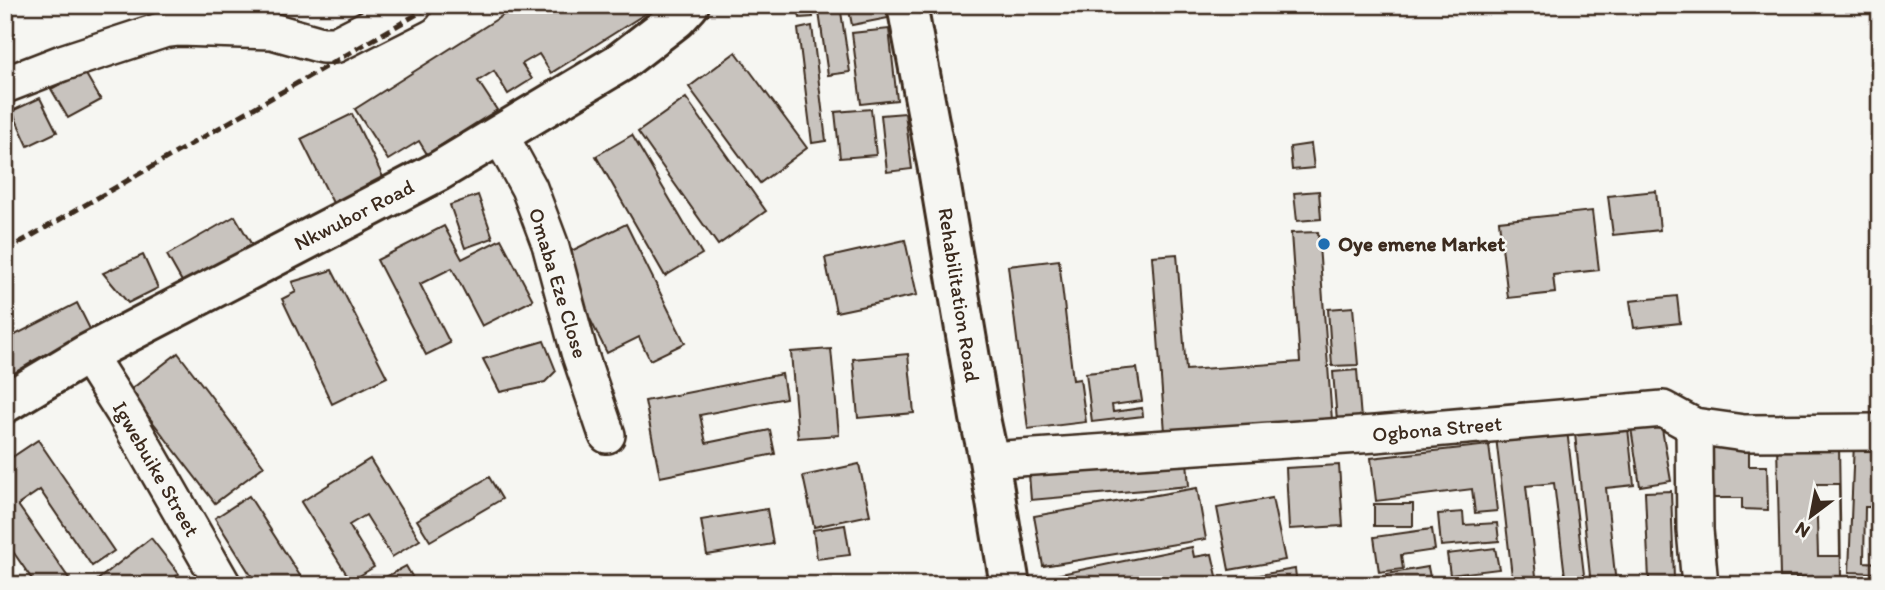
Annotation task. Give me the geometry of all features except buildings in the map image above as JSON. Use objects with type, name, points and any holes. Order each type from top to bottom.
[{"type":"street","points":[[5,85],[62,63],[163,30],[179,28],[272,31],[335,46],[414,5]]},
{"type":"street","name":"Nkwubor Road","points":[[5,403],[86,354],[439,171],[618,63],[676,19],[689,5]]},
{"type":"street","name":"Rehabilitation Road","points":[[907,5],[1010,585]]},
{"type":"street","name":"Omaba Eze Close","points":[[500,135],[529,188],[550,244],[579,352],[607,435]]},
{"type":"street","name":"Igwebuike Street","points":[[86,354],[125,414],[223,585]]},
{"type":"street","name":"Ogbona Street","points":[[989,460],[1375,434],[1663,409],[1694,426],[1744,433],[1880,432]]},
{"type":"street","points":[[1694,426],[1695,530],[1700,585]]},
{"type":"railway","points":[[5,251],[433,5]]},
{"type":"place","name":"Oye emene Market","points":[[1324,244]]}]
